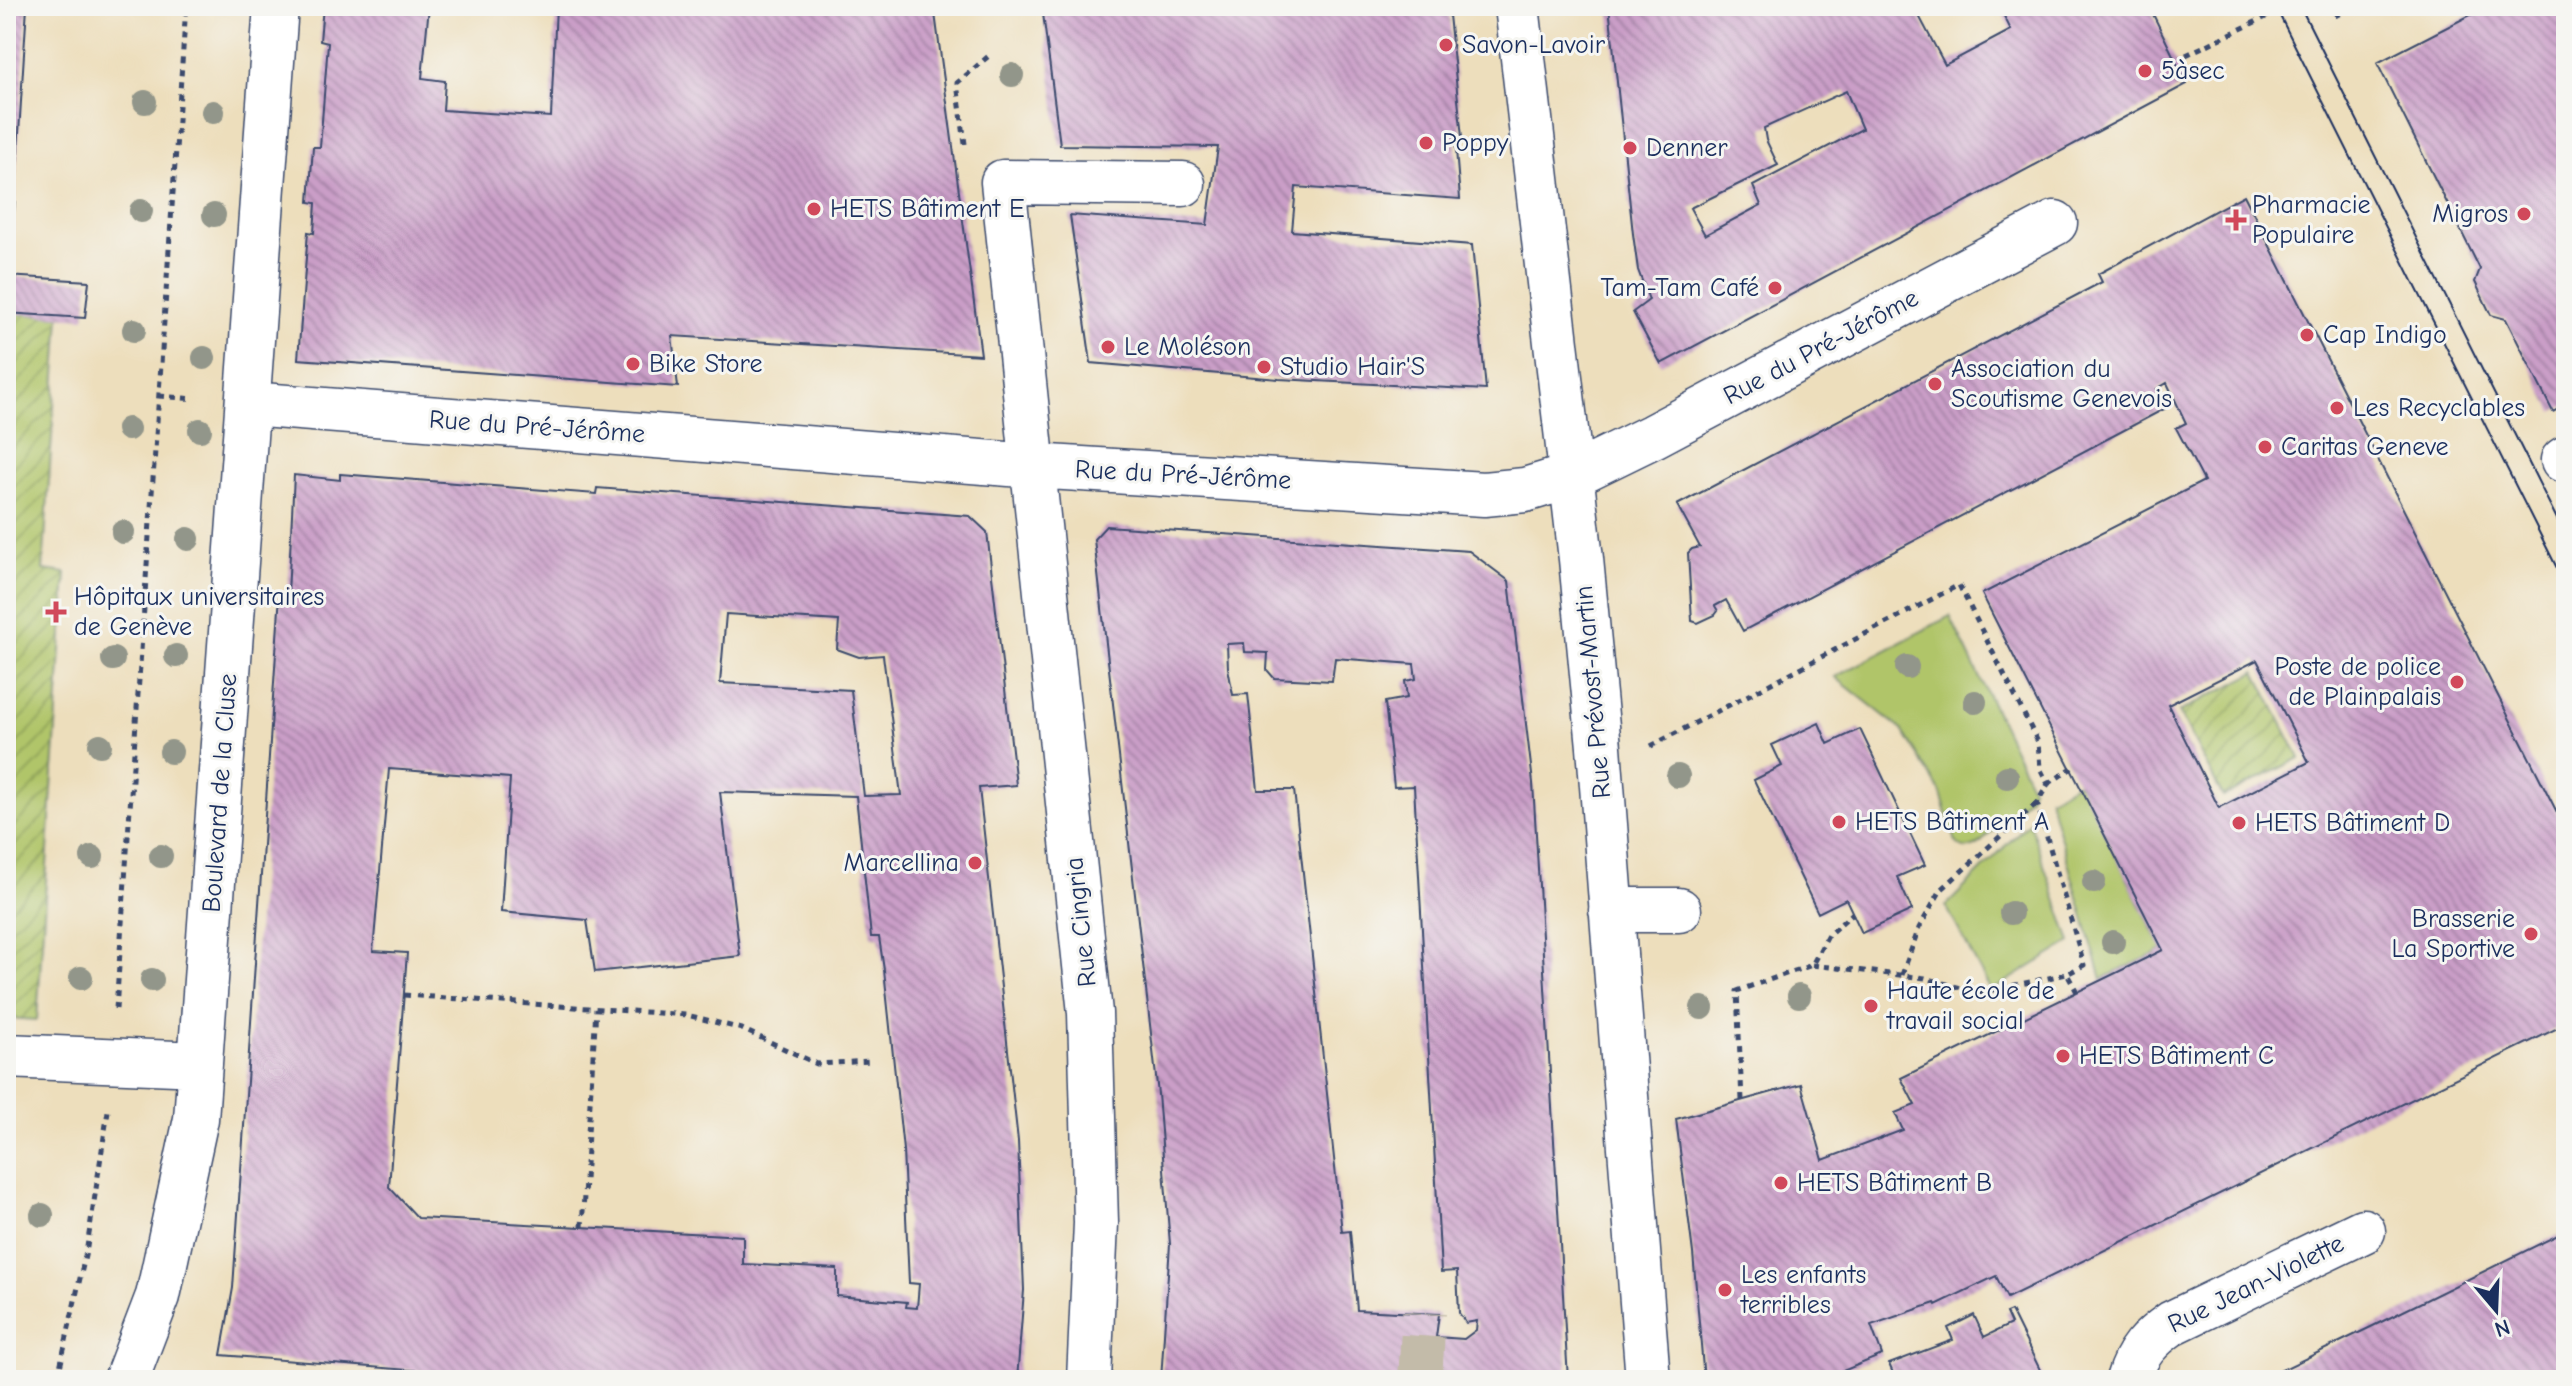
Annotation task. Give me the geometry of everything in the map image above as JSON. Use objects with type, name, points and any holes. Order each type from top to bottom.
[{"type":"street","name":"Boulevard de la Cluse","points":[[126,1380],[147,1329],[168,1259],[194,1133],[276,6]]},
{"type":"street","name":"Rue Prévost-Martin","points":[[1517,6],[1599,747],[1648,1380]]},
{"type":"street","name":"Rue Cingria","points":[[1089,1380],[1096,1223],[1090,1013],[1003,182],[1183,184]]},
{"type":"street","name":"Rue du Pré-Jérôme","points":[[249,404],[1033,466],[1484,494],[1525,490],[1571,476],[1653,436],[2055,223]]},
{"type":"street","points":[[1611,910],[1679,910]]},
{"type":"street","points":[[6,1056],[200,1064]]},
{"type":"street","name":"Rue Jean-Violette","points":[[2128,1380],[2134,1360],[2151,1338],[2172,1323],[2363,1231]]},
{"type":"path","points":[[57,1380],[90,1232],[108,1111],[186,6]]},
{"type":"path","points":[[2186,55],[2289,6]]},
{"type":"path","points":[[2335,16],[2355,6]]},
{"type":"path","points":[[1647,749],[1959,585],[2038,742],[2040,768],[2048,784]]},
{"type":"path","points":[[1902,975],[1919,928],[1941,890],[2037,803],[2048,784],[2072,768]]},
{"type":"path","points":[[1742,1100],[1737,991],[1812,965],[1925,978],[1979,993],[2067,974],[2084,965],[2037,803]]},
{"type":"path","points":[[1812,965],[1828,935],[1853,913]]},
{"type":"path","points":[[2067,974],[2077,992]]},
{"type":"path","points":[[404,995],[687,1015],[742,1029],[817,1064],[871,1061]]},
{"type":"path","points":[[582,1227],[596,1009]]},
{"type":"path","points":[[59,1372],[84,1380]]},
{"type":"green space","points":[[6,313],[60,316],[43,570],[66,573],[37,1020],[6,1018]]},
{"type":"green space","points":[[1950,616],[2032,787],[2029,797],[1978,845],[1969,848],[1961,847],[1956,842],[1940,791],[1902,730],[1835,677]]},
{"type":"green space","points":[[2256,672],[2300,758],[2223,797],[2179,712]]},
{"type":"green space","points":[[2079,782],[2163,950],[2102,979],[2049,798]]},
{"type":"green space","points":[[2029,822],[2071,942],[1991,991],[1946,906]]},
{"type":"building","points":[[6,6],[27,6],[12,244],[6,244]]},
{"type":"building","points":[[323,6],[429,6],[422,78],[445,81],[443,110],[551,117],[556,6],[934,6],[981,355],[672,336],[678,387],[298,359],[308,232],[314,233],[316,203],[309,202],[313,147],[320,147],[328,43],[320,41]]},
{"type":"building","points":[[1042,6],[1448,6],[1462,137],[1455,137],[1460,199],[1296,187],[1292,231],[1472,245],[1486,390],[1279,379],[1091,363],[1070,215],[1207,225],[1218,147],[1060,145]]},
{"type":"building","points":[[1609,6],[1933,6],[1918,14],[1945,65],[2011,30],[1999,6],[2149,6],[2187,84],[1661,364],[1633,312],[1649,300],[1638,270]],"holes":[[[1846,91],[1862,129],[1753,186],[1761,205],[1705,235],[1690,208],[1778,165],[1764,128]]]},
{"type":"building","points":[[2488,6],[2566,6],[2566,405],[2553,412],[2506,319],[2491,315],[2475,282],[2480,269],[2377,63]]},
{"type":"building","points":[[2244,195],[2566,830],[2566,1024],[2007,1298],[1996,1276],[1936,1305],[1871,1325],[1882,1355],[1821,1380],[1704,1380],[1693,1253],[1676,1119],[1801,1084],[1823,1160],[1903,1130],[1895,1113],[1915,1105],[1901,1078],[2163,950],[1982,594],[2204,481],[2176,428],[2186,423],[2167,383],[2157,389],[2166,408],[1743,631],[1726,600],[1715,606],[1718,611],[1715,615],[1698,623],[1692,621],[1688,553],[1700,547],[1677,505],[2102,282],[2098,274]],"holes":[[[2257,660],[2309,762],[2219,808],[2168,705]]]},
{"type":"building","points":[[6,276],[89,281],[85,318],[6,313]]},
{"type":"building","points":[[340,474],[596,494],[597,488],[970,516],[987,532],[1016,785],[979,788],[1018,1141],[1024,1290],[1017,1380],[636,1380],[598,1377],[598,1380],[535,1380],[221,1355],[233,1288],[280,594],[288,594],[294,475],[340,480]],"holes":[[[726,614],[839,621],[837,649],[859,657],[883,655],[901,795],[864,796],[851,690],[720,683]],[[389,769],[510,778],[501,912],[587,920],[595,972],[740,956],[720,792],[856,796],[871,937],[879,937],[884,970],[903,1150],[909,1283],[919,1284],[917,1308],[906,1307],[907,1302],[837,1296],[837,1269],[743,1264],[743,1236],[418,1218],[389,1187],[407,953],[373,951]]]},
{"type":"building","points":[[1106,526],[1469,551],[1509,581],[1533,783],[1568,1380],[1161,1380],[1170,1244],[1158,1094],[1094,539]],"holes":[[[1244,643],[1245,652],[1268,653],[1267,670],[1274,678],[1332,681],[1335,658],[1414,664],[1416,679],[1405,681],[1407,698],[1385,702],[1394,787],[1414,786],[1441,1272],[1457,1271],[1459,1313],[1466,1323],[1477,1321],[1476,1330],[1464,1339],[1436,1337],[1439,1314],[1357,1310],[1350,1231],[1342,1232],[1294,790],[1258,790],[1248,694],[1233,695],[1227,644]]]},
{"type":"building","name":"HETS Bâtiment A","points":[[1819,723],[1828,744],[1860,729],[1925,865],[1897,877],[1912,910],[1862,933],[1846,899],[1818,913],[1754,780],[1782,766],[1772,745]]},
{"type":"building","points":[[2566,1231],[2566,1380],[2261,1380],[2373,1326]]},
{"type":"building","points":[[2011,1311],[2045,1380],[1896,1380],[1889,1364],[1953,1340],[1948,1328],[1974,1315],[1984,1337],[2011,1324],[2006,1313]]},
{"type":"tunnel","points":[[1420,1380],[1424,1313]]},
{"type":"tram line","points":[[2275,6],[2566,586]]},
{"type":"tram line","points":[[2300,6],[2566,537]]},
{"type":"place","name":"Savon-Lavoir","points":[[1446,45]]},
{"type":"place","name":"5àsec","points":[[2145,71]]},
{"type":"place","name":"Poppy","points":[[1426,143]]},
{"type":"place","name":"Denner","points":[[1630,148]]},
{"type":"place","name":"HETS Bâtiment E","points":[[814,209]]},
{"type":"place","name":"Migros","points":[[2524,214]]},
{"type":"place","name":"Pharmacie Populaire","points":[[2236,220]]},
{"type":"place","name":"Tam-Tam Café","points":[[1775,288]]},
{"type":"place","name":"Cap Indigo","points":[[2307,335]]},
{"type":"place","name":"Le Moléson","points":[[1108,347]]},
{"type":"place","name":"Bike Store","points":[[633,364]]},
{"type":"place","name":"Studio Hair'S","points":[[1264,367]]},
{"type":"place","name":"Association du Scoutisme Genevois","points":[[1935,384]]},
{"type":"place","name":"Les Recyclables","points":[[2337,408]]},
{"type":"place","name":"Caritas Geneve","points":[[2265,447]]},
{"type":"place","name":"Hôpitaux universitaires de Genève","points":[[56,612]]},
{"type":"place","name":"Poste de police de Plainpalais","points":[[2457,682]]},
{"type":"place","name":"HETS Bâtiment A","points":[[1839,822]]},
{"type":"place","name":"HETS Bâtiment D","points":[[2239,823]]},
{"type":"place","name":"Marcellina","points":[[975,863]]},
{"type":"place","name":"Brasserie La Sportive","points":[[2531,934]]},
{"type":"place","name":"Haute école de travail social","points":[[1871,1006]]},
{"type":"place","name":"HETS Bâtiment C","points":[[2063,1056]]},
{"type":"place","name":"HETS Bâtiment B","points":[[1781,1183]]},
{"type":"place","name":"Les enfants terribles","points":[[1725,1290]]}]
